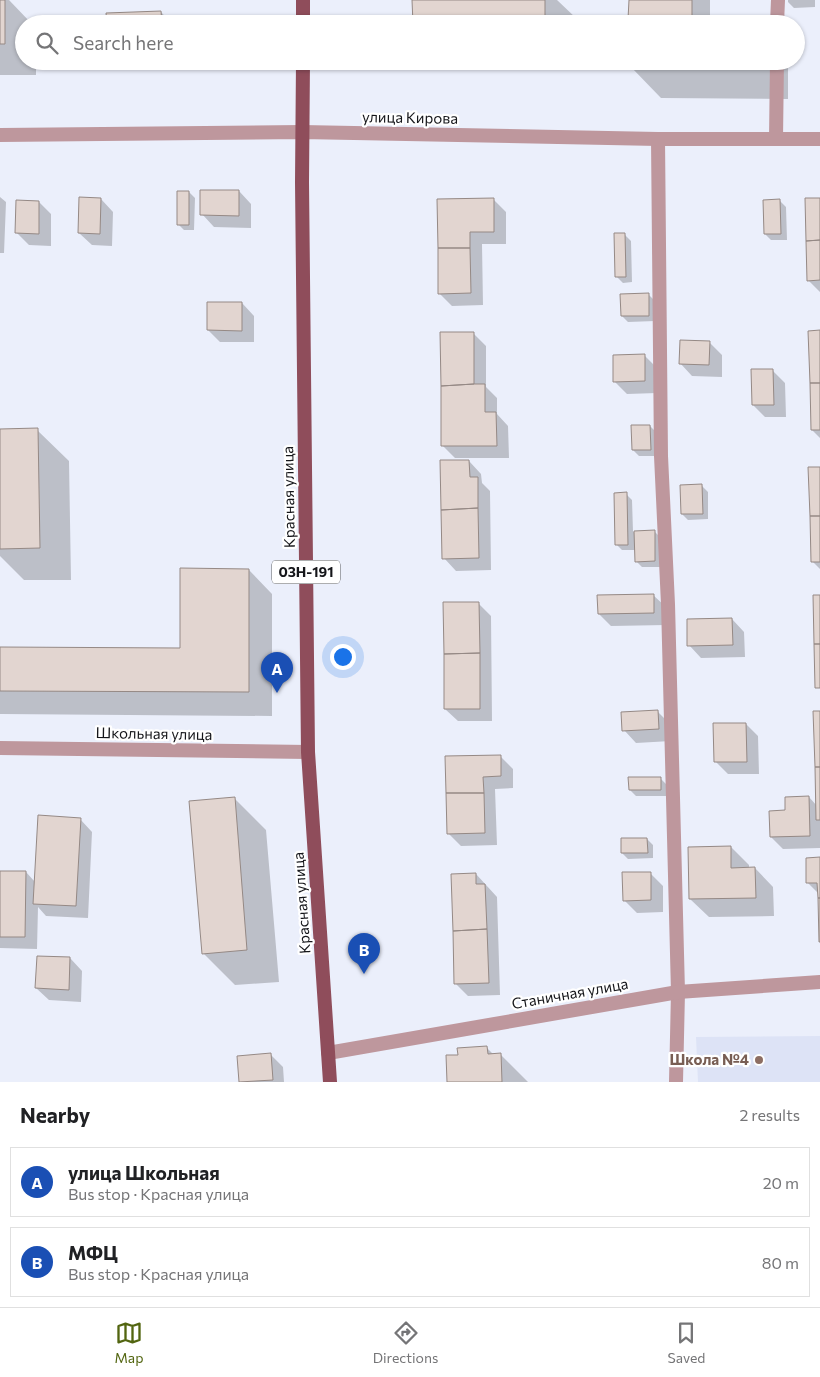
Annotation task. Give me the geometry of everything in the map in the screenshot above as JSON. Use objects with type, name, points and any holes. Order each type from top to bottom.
[{"type":"main road","points":[[303,0],[303,15]]},
{"type":"main road","name":"Красная улица","points":[[302,70],[308,752],[330,1082]]},
{"type":"street","points":[[777,15],[778,0]]},
{"type":"street","points":[[776,139],[777,70]]},
{"type":"street","name":"улица Кирова","points":[[0,135],[302,132],[658,139],[820,139]]},
{"type":"street","points":[[658,139],[662,456],[668,604],[678,992],[676,1082]]},
{"type":"street","name":"Школьная улица","points":[[0,748],[308,752]]},
{"type":"street","name":"Станичная улица","points":[[328,1053],[678,992],[820,982]]},
{"type":"shaded area","name":"Школа №4","points":[[820,1036],[820,1082],[698,1082],[696,1037]]},
{"type":"building","points":[[0,0],[5,0],[5,44],[0,44]]},
{"type":"building","points":[[412,0],[545,0],[545,15],[413,15]]},
{"type":"building","points":[[629,0],[692,0],[692,15],[628,15]]},
{"type":"building","points":[[161,11],[161,15],[106,15],[106,13]]},
{"type":"building","points":[[200,190],[239,190],[239,216],[200,215]]},
{"type":"building","points":[[177,191],[189,191],[189,225],[177,225]]},
{"type":"building","points":[[79,197],[101,198],[100,234],[78,233]]},
{"type":"building","points":[[494,198],[494,232],[470,232],[470,248],[438,248],[437,199]]},
{"type":"building","points":[[805,198],[820,198],[820,240],[806,241]]},
{"type":"building","points":[[780,199],[781,234],[764,234],[763,200]]},
{"type":"building","points":[[16,200],[39,201],[39,234],[15,233]]},
{"type":"building","points":[[614,233],[625,233],[626,277],[615,277]]},
{"type":"building","points":[[820,240],[820,280],[807,281],[806,241]]},
{"type":"building","points":[[438,248],[470,248],[471,293],[438,294]]},
{"type":"building","points":[[649,293],[649,316],[621,316],[620,294]]},
{"type":"building","points":[[207,302],[242,302],[242,331],[207,330]]},
{"type":"building","points":[[820,330],[820,383],[810,383],[808,331]]},
{"type":"building","points":[[440,332],[474,332],[474,384],[441,386]]},
{"type":"building","points":[[680,340],[710,341],[709,365],[679,364]]},
{"type":"building","points":[[645,354],[645,381],[613,382],[613,355]]},
{"type":"building","points":[[751,369],[773,369],[774,405],[752,405]]},
{"type":"building","points":[[810,383],[820,383],[820,430],[811,430]]},
{"type":"building","points":[[485,384],[485,412],[496,412],[497,446],[441,446],[441,386]]},
{"type":"building","points":[[631,425],[650,425],[651,450],[632,450]]},
{"type":"building","points":[[38,428],[40,548],[0,549],[0,429]]},
{"type":"building","points":[[440,460],[469,460],[470,477],[478,477],[478,508],[441,510]]},
{"type":"building","points":[[808,467],[820,467],[820,516],[810,516]]},
{"type":"building","points":[[702,484],[703,514],[681,514],[680,485]]},
{"type":"building","points":[[627,492],[628,545],[615,545],[614,493]]},
{"type":"building","points":[[478,508],[479,558],[442,559],[441,510]]},
{"type":"building","points":[[810,516],[820,516],[820,562],[811,562]]},
{"type":"building","points":[[655,530],[655,561],[635,562],[634,531]]},
{"type":"building","points":[[180,568],[249,569],[249,692],[0,691],[0,647],[180,648]]},
{"type":"building","points":[[654,594],[654,613],[598,614],[597,595]]},
{"type":"building","points":[[813,595],[820,595],[820,644],[814,644]]},
{"type":"building","points":[[443,602],[479,602],[480,653],[444,654]]},
{"type":"building","points":[[732,618],[733,645],[687,646],[687,619]]},
{"type":"building","points":[[814,644],[820,644],[820,688],[815,688]]},
{"type":"building","points":[[480,653],[480,709],[444,709],[444,654]]},
{"type":"building","points":[[658,710],[659,729],[622,731],[621,712]]},
{"type":"building","points":[[813,711],[820,711],[820,767],[815,767]]},
{"type":"building","points":[[713,723],[746,723],[747,762],[714,762]]},
{"type":"building","points":[[501,755],[501,776],[483,777],[484,793],[446,793],[445,756]]},
{"type":"building","points":[[815,767],[820,767],[820,820],[816,820]]},
{"type":"building","points":[[628,777],[661,777],[661,790],[629,790]]},
{"type":"building","points":[[446,793],[484,793],[485,833],[447,834]]},
{"type":"building","points":[[809,796],[810,836],[770,837],[769,811],[785,810],[785,797]]},
{"type":"building","points":[[235,797],[247,950],[202,954],[189,801]]},
{"type":"building","points":[[38,815],[81,818],[76,906],[33,904]]},
{"type":"building","points":[[621,838],[647,838],[648,853],[621,853]]},
{"type":"building","points":[[731,846],[731,868],[755,867],[756,898],[689,899],[688,847]]},
{"type":"building","points":[[820,857],[820,898],[818,898],[817,883],[806,883],[806,858]]},
{"type":"building","points":[[0,871],[26,871],[25,937],[0,937]]},
{"type":"building","points":[[622,872],[651,872],[651,900],[623,901]]},
{"type":"building","points":[[476,873],[476,884],[485,884],[487,929],[453,931],[451,874]]},
{"type":"building","points":[[818,898],[820,898],[820,942],[819,942]]},
{"type":"building","points":[[487,929],[489,983],[454,984],[453,931]]},
{"type":"building","points":[[37,956],[70,957],[69,990],[35,988]]},
{"type":"building","points":[[487,1046],[488,1054],[501,1053],[502,1082],[447,1082],[446,1055],[458,1055],[457,1048]]},
{"type":"building","points":[[271,1053],[273,1080],[239,1082],[237,1056]]},
{"type":"place","name":"улица Школьная","points":[[277,693]]},
{"type":"place","name":"МФЦ","points":[[364,974]]},
{"type":"place","name":"Школа №4","points":[[759,1060]]}]
